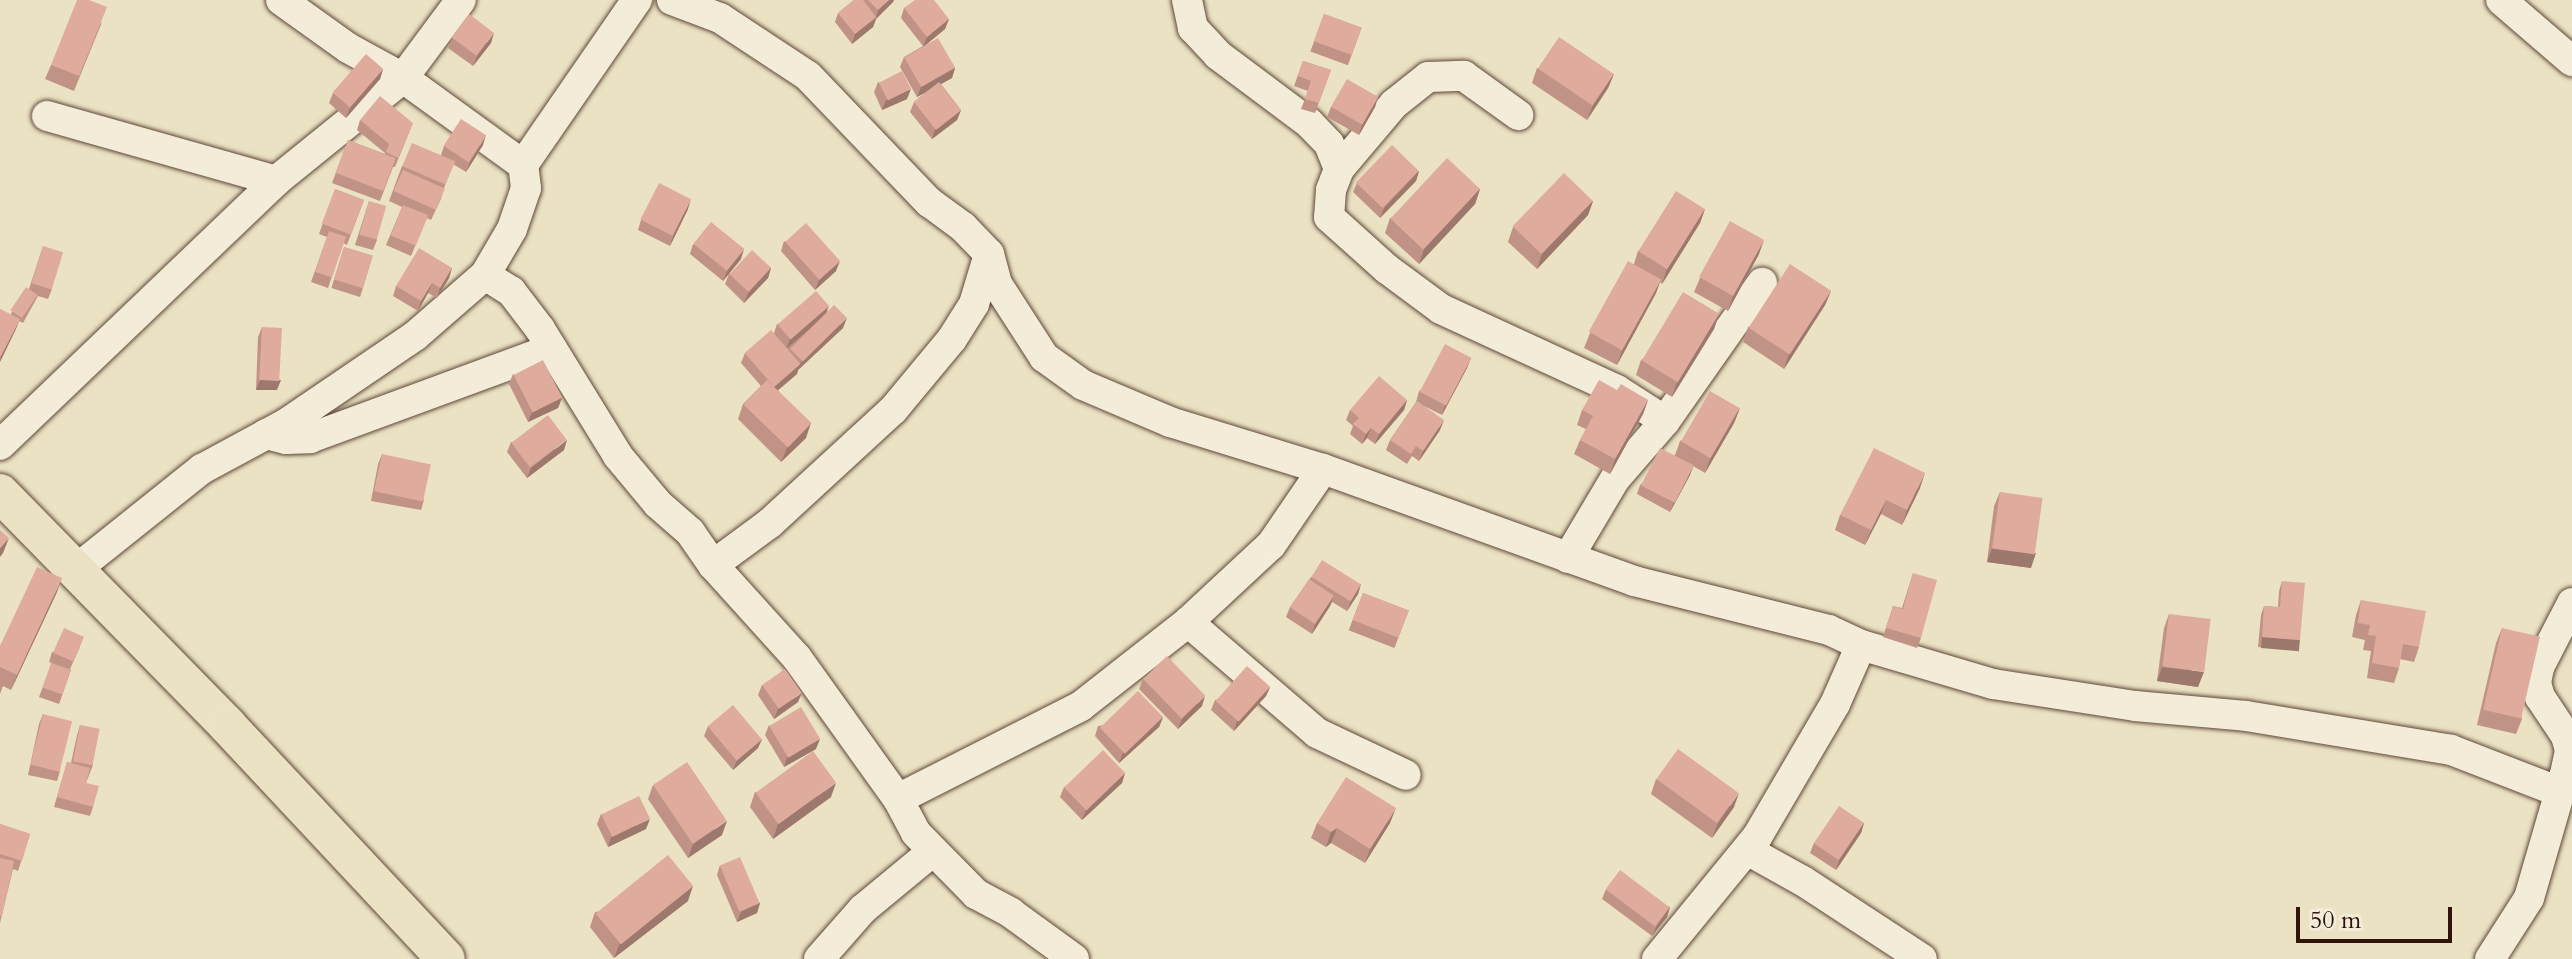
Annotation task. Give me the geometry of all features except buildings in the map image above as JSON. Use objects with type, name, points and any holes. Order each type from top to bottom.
[{"type":"main road","points":[[0,493],[227,725],[446,959]]},
{"type":"street","points":[[281,0],[348,48],[403,78],[523,165]]},
{"type":"street","points":[[0,445],[276,181],[403,78],[461,0]]},
{"type":"street","points":[[74,571],[202,469],[266,434],[415,336],[485,275],[512,229],[526,188],[523,165],[637,0]]},
{"type":"street","points":[[672,0],[720,18],[808,76],[929,202],[963,227],[989,254],[997,284],[1044,357],[1083,385],[1170,422],[1323,469],[1634,581],[1829,630],[1861,645],[1993,684],[2135,706],[2246,716],[2451,750],[2557,791]]},
{"type":"street","points":[[1187,0],[1193,28],[1218,55],[1309,123],[1329,144],[1339,169]]},
{"type":"street","points":[[2501,0],[2572,61]]},
{"type":"street","points":[[1518,115],[1464,76],[1428,77],[1394,104],[1339,169],[1331,190],[1329,217],[1387,269],[1441,309],[1617,390],[1665,421]]},
{"type":"street","points":[[47,116],[276,181]]},
{"type":"street","points":[[713,565],[770,523],[893,410],[974,304],[989,254]]},
{"type":"street","points":[[485,275],[511,291],[552,349],[618,456],[658,504],[690,532],[713,565],[797,658],[898,799],[916,833],[976,894],[1011,913],[1074,959]]},
{"type":"street","points":[[1568,558],[1615,479],[1665,421],[1762,283]]},
{"type":"street","points":[[266,434],[286,439],[310,438],[552,349]]},
{"type":"street","points":[[898,799],[1081,706],[1188,622],[1271,545],[1323,469]]},
{"type":"street","points":[[2490,959],[2529,898],[2548,840],[2557,791],[2570,750],[2566,736],[2540,697],[2536,683],[2539,667],[2572,603]]},
{"type":"street","points":[[1188,622],[1317,733],[1406,775]]},
{"type":"street","points":[[1657,959],[1747,850],[1835,704],[1861,645]]},
{"type":"street","points":[[1747,850],[1803,881],[1922,959]]},
{"type":"street","points":[[819,959],[863,909],[933,851]]}]
